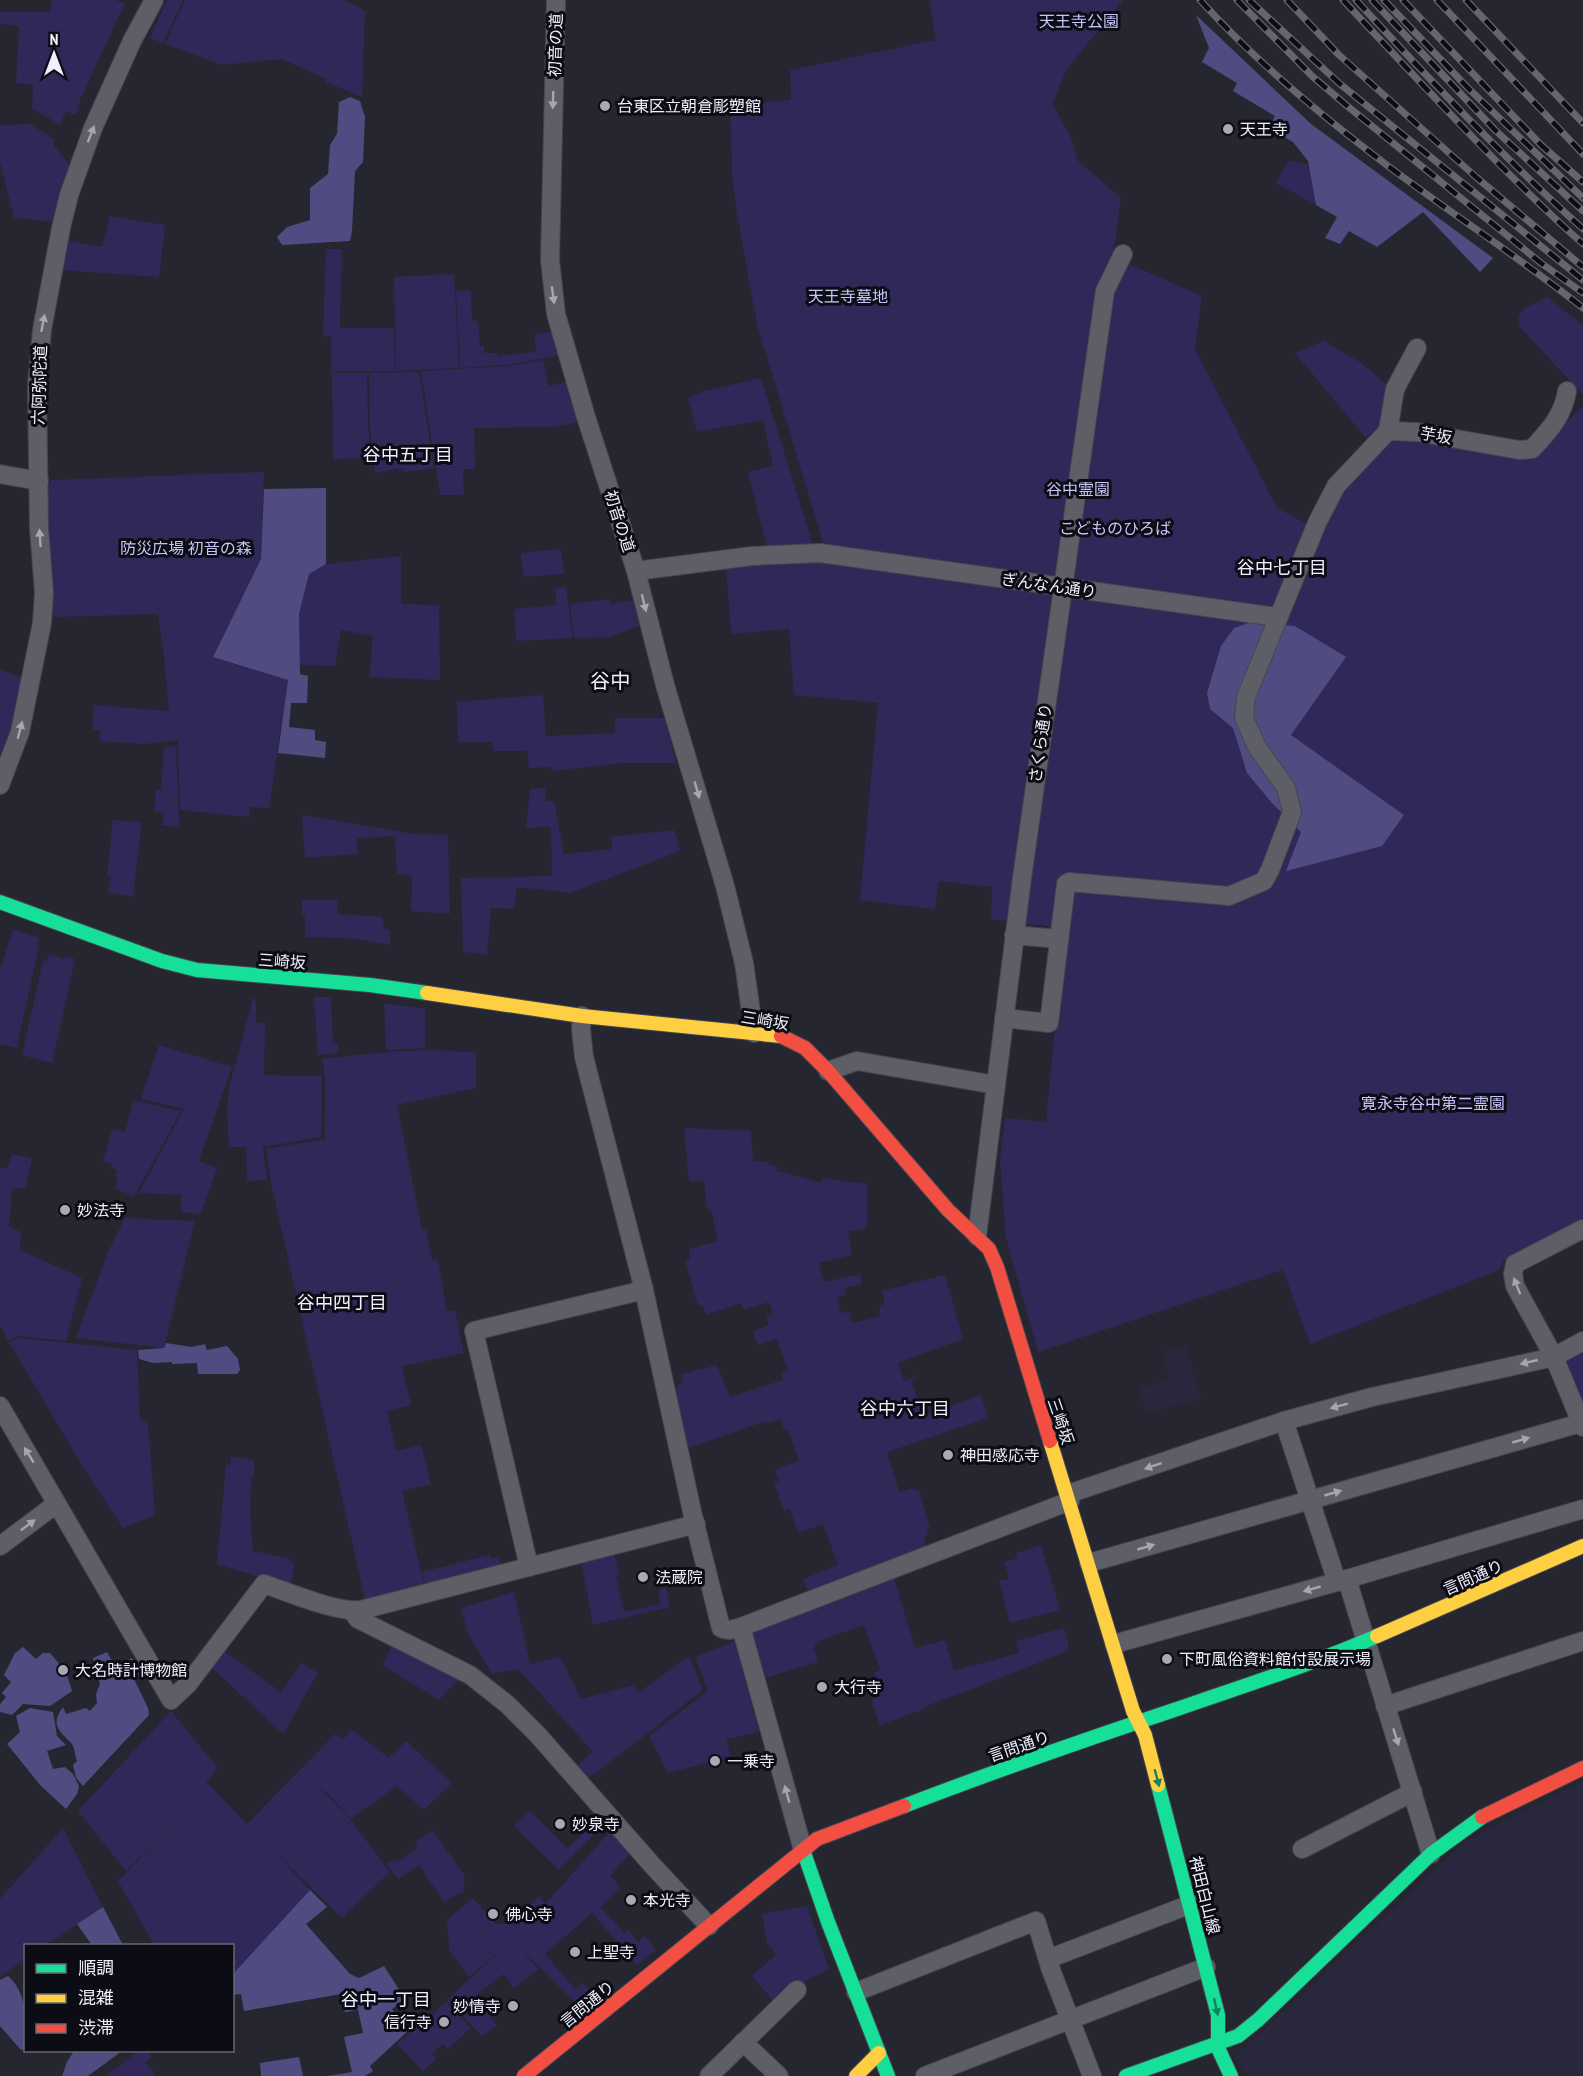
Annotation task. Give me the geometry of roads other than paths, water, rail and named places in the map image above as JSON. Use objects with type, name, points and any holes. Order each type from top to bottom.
[{"type":"main road","name":"三崎坂","points":[[0,902],[162,961],[196,970],[396,988],[582,1016],[781,1036],[805,1047],[948,1210],[989,1250],[997,1267],[1030,1383],[1069,1497],[1139,1723]]},
{"type":"main road","name":"言問通り","points":[[524,2076],[817,1839],[1001,1769],[1139,1723],[1366,1641],[1583,1546]]},
{"type":"main road","name":"神田白山線","points":[[1139,1723],[1154,1768],[1191,1904],[1220,2026],[1216,2044],[1223,2065],[1231,2076]]},
{"type":"main road","points":[[1126,2076],[1238,2036],[1258,2020],[1431,1854],[1458,1833],[1488,1813],[1583,1768]]},
{"type":"main road","points":[[803,1850],[888,2076]]},
{"type":"main road","points":[[856,2076],[879,2053]]},
{"type":"street","name":"六阿弥陀道","points":[[0,785],[20,732],[42,623],[44,592],[39,528],[38,355],[61,228],[69,195],[93,128],[154,0]]},
{"type":"street","name":"初音の道","points":[[556,0],[550,187],[550,260],[556,314],[586,417],[636,571],[664,685],[672,705],[725,886],[747,980],[754,1033]]},
{"type":"street","name":"さくら通り","points":[[977,1236],[1014,935],[1105,291],[1123,254]]},
{"type":"street","points":[[1004,1018],[1049,1023],[1066,884],[1069,882],[1229,896],[1264,881],[1292,812],[1286,788],[1257,747],[1244,718],[1246,697],[1317,523],[1336,486],[1388,431],[1395,389],[1417,348]]},
{"type":"street","name":"芋坂","points":[[1388,431],[1417,432],[1519,450],[1532,449],[1550,429],[1565,406],[1567,391]]},
{"type":"street","points":[[0,474],[39,481]]},
{"type":"street","name":"ぎんなん通り","points":[[636,571],[752,556],[820,553],[1277,617]]},
{"type":"street","points":[[1014,935],[1059,939]]},
{"type":"street","points":[[582,1016],[584,1057],[644,1290],[719,1623],[725,1630],[741,1626],[1069,1497],[1284,1421],[1372,1397],[1554,1356],[1583,1341]]},
{"type":"street","points":[[828,1071],[857,1061],[996,1084]]},
{"type":"street","points":[[1089,1563],[1582,1425],[1554,1356],[1515,1286],[1513,1274],[1515,1264],[1583,1229]]},
{"type":"street","points":[[529,1567],[474,1331],[644,1290]]},
{"type":"street","points":[[0,1406],[171,1700],[188,1684],[264,1584],[352,1611],[696,1524]]},
{"type":"street","points":[[1284,1421],[1310,1500],[1366,1641],[1431,1854]]},
{"type":"street","points":[[0,1546],[56,1504]]},
{"type":"street","points":[[1114,1644],[1583,1509]]},
{"type":"street","points":[[352,1611],[358,1619],[470,1675],[508,1705],[537,1734],[709,1926]]},
{"type":"street","points":[[741,1626],[803,1850]]},
{"type":"street","points":[[1385,1706],[1583,1641]]},
{"type":"street","points":[[1302,1848],[1413,1792]]},
{"type":"street","points":[[1048,1959],[1191,1904]]},
{"type":"street","points":[[856,1992],[1036,1921],[1092,2076]]},
{"type":"street","points":[[925,2076],[1206,1967]]},
{"type":"street","points":[[709,2076],[797,1990]]},
{"type":"street","points":[[743,2042],[779,2076]]},
{"type":"railway","points":[[1200,0],[1266,66],[1338,127],[1583,308]]},
{"type":"railway","points":[[1237,0],[1312,76],[1346,105],[1541,263],[1583,293]]},
{"type":"railway","points":[[1249,0],[1340,84],[1583,280]]},
{"type":"railway","points":[[1287,0],[1339,55],[1476,177],[1583,267]]},
{"type":"railway","points":[[1343,0],[1490,155],[1583,244]]},
{"type":"railway","points":[[1356,0],[1467,117],[1583,229]]},
{"type":"railway","points":[[1372,0],[1495,130],[1583,211]]},
{"type":"railway","points":[[1384,0],[1468,88],[1583,198]]},
{"type":"railway","points":[[1403,0],[1541,145],[1583,182]]},
{"type":"railway","points":[[1437,0],[1583,154]]},
{"type":"railway","points":[[1466,0],[1583,123]]},
{"type":"place","name":"台東区立朝倉彫塑館","points":[[605,106]]},
{"type":"place","name":"天王寺","points":[[1228,129]]},
{"type":"place","name":"妙法寺","points":[[65,1210]]},
{"type":"place","name":"神田感応寺","points":[[948,1455]]},
{"type":"place","name":"法蔵院","points":[[643,1577]]},
{"type":"place","name":"下町風俗資料館付設展示場","points":[[1167,1659]]},
{"type":"place","name":"大名時計博物館","points":[[63,1670]]},
{"type":"place","name":"大行寺","points":[[822,1687]]},
{"type":"place","name":"一乗寺","points":[[715,1761]]},
{"type":"place","name":"妙泉寺","points":[[560,1824]]},
{"type":"place","name":"本光寺","points":[[631,1900]]},
{"type":"place","name":"佛心寺","points":[[493,1914]]},
{"type":"place","name":"上聖寺","points":[[575,1952]]},
{"type":"place","name":"妙情寺","points":[[513,2006]]},
{"type":"place","name":"信行寺","points":[[444,2022]]},
{"type":"district","name":"谷中五丁目","points":[[408,454]]},
{"type":"district","name":"谷中七丁目","points":[[1282,567]]},
{"type":"district","name":"谷中","points":[[610,681]]},
{"type":"district","name":"谷中四丁目","points":[[342,1302]]},
{"type":"district","name":"谷中六丁目","points":[[905,1408]]},
{"type":"district","name":"谷中一丁目","points":[[386,1999]]},
{"type":"park label","name":"天王寺公園","points":[[1079,21]]},
{"type":"park label","name":"天王寺墓地","points":[[848,296]]},
{"type":"park label","name":"谷中霊園","points":[[1078,489]]},
{"type":"park label","name":"こどものひろば","points":[[1115,528]]},
{"type":"park label","name":"防災広場 初音の森","points":[[186,548]]},
{"type":"park label","name":"寛永寺谷中第二霊園","points":[[1433,1103]]}]
